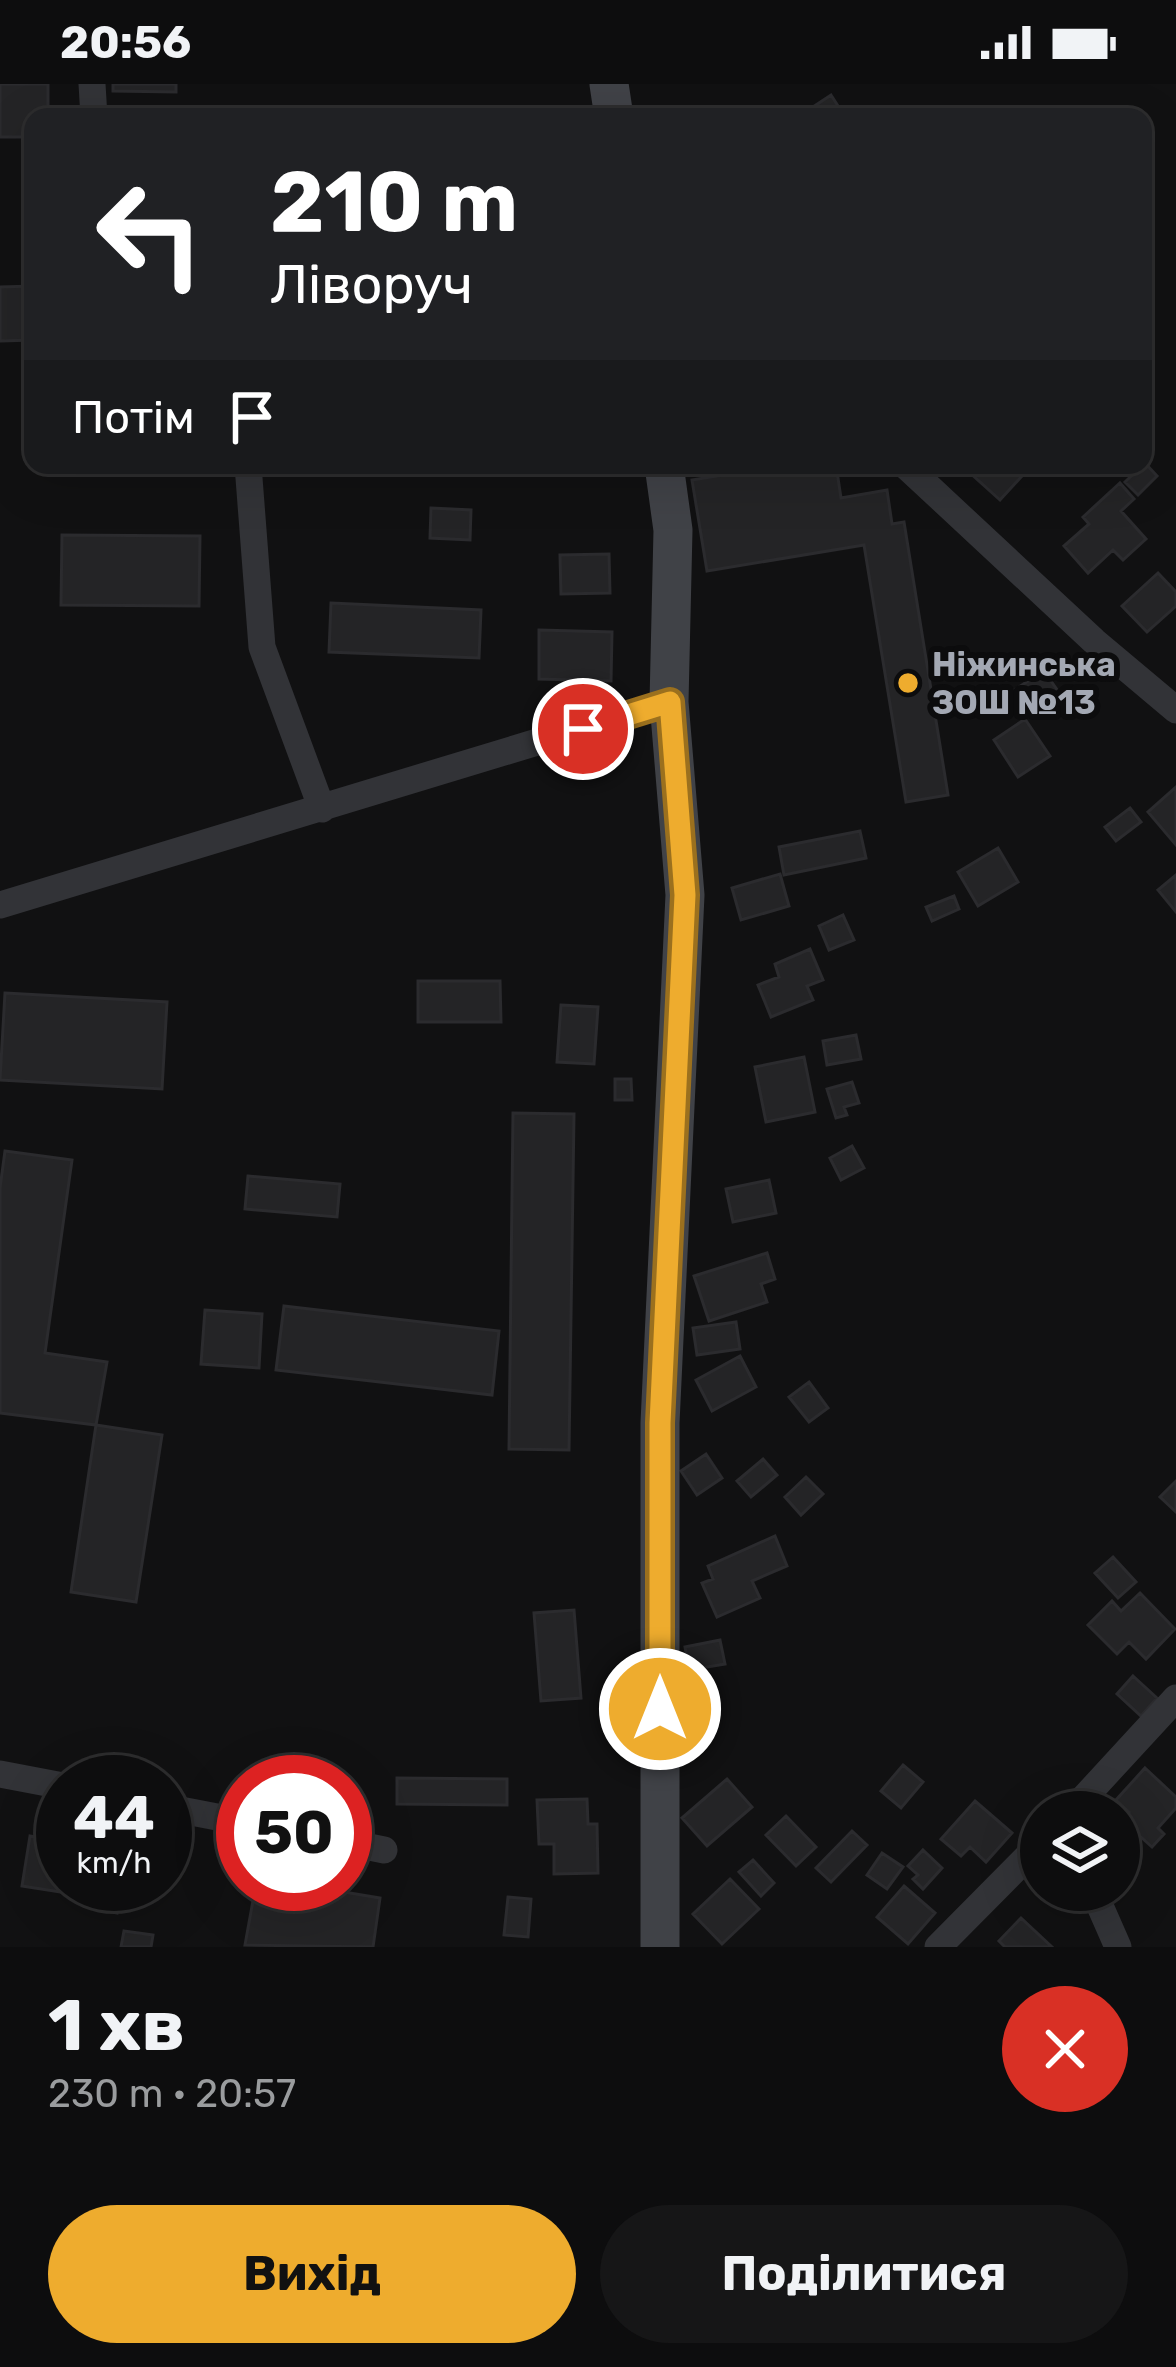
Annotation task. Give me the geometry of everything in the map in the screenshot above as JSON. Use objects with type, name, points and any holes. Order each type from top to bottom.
[{"type":"main road","points":[[660,1947],[660,1423],[685,895],[670,702],[673,530],[665,474]]},
{"type":"street","points":[[249,474],[262,647],[322,809]]},
{"type":"street","points":[[915,474],[1176,710]]},
{"type":"street","points":[[0,905],[670,702]]},
{"type":"street","points":[[1090,1791],[1176,1698]]},
{"type":"street","points":[[0,1774],[36,1781]]},
{"type":"street","points":[[372,1848],[384,1850]]},
{"type":"street","points":[[938,1947],[1020,1865]]},
{"type":"street","points":[[1102,1911],[1118,1947]]},
{"type":"building","points":[[0,84],[48,84],[48,108],[24,108],[24,137],[0,137]]},
{"type":"building","points":[[113,84],[176,84],[176,92],[113,91]]},
{"type":"building","points":[[831,95],[839,108],[814,108]]},
{"type":"building","points":[[24,286],[24,340],[0,341],[0,287]]},
{"type":"building","points":[[1152,471],[1157,476],[1138,495],[1125,482],[1133,474]]},
{"type":"building","name":"Ніжинська ЗОШ №13","points":[[729,474],[837,474],[841,498],[887,490],[892,524],[904,522],[948,795],[906,802],[864,545],[707,571],[692,480]]},
{"type":"building","points":[[971,474],[1024,474],[1000,500]]},
{"type":"building","points":[[1120,483],[1134,499],[1121,511],[1146,539],[1123,560],[1113,550],[1088,573],[1064,546],[1089,524],[1083,517]]},
{"type":"building","points":[[431,508],[471,510],[470,540],[430,538]]},
{"type":"building","points":[[62,535],[200,536],[199,606],[61,605]]},
{"type":"building","points":[[609,554],[610,593],[561,594],[560,555]]},
{"type":"building","points":[[1158,573],[1176,592],[1176,606],[1147,632],[1122,606]]},
{"type":"building","points":[[331,603],[481,610],[479,658],[329,652]]},
{"type":"building","points":[[539,630],[612,632],[611,681],[539,679]]},
{"type":"building","points":[[1044,671],[1058,691],[1025,712],[1011,692]]},
{"type":"building","points":[[1025,719],[1050,756],[1018,777],[994,740]]},
{"type":"building","points":[[1176,787],[1176,845],[1148,812]]},
{"type":"building","points":[[1130,808],[1141,822],[1116,841],[1105,827]]},
{"type":"building","points":[[860,831],[866,858],[784,875],[779,847]]},
{"type":"building","points":[[998,848],[1018,882],[978,906],[958,872]]},
{"type":"building","points":[[780,874],[789,906],[741,920],[732,888]]},
{"type":"building","points":[[1176,875],[1176,912],[1158,890]]},
{"type":"building","points":[[954,896],[959,909],[932,921],[926,907]]},
{"type":"building","points":[[843,915],[854,940],[829,950],[819,926]]},
{"type":"building","points":[[810,949],[823,980],[807,986],[813,1000],[771,1017],[758,985],[779,977],[775,964]]},
{"type":"building","points":[[418,981],[500,981],[501,1022],[418,1022]]},
{"type":"building","points":[[5,993],[167,1002],[162,1089],[0,1080]]},
{"type":"building","points":[[561,1005],[598,1007],[594,1064],[557,1062]]},
{"type":"building","points":[[856,1035],[861,1059],[827,1065],[823,1041]]},
{"type":"building","points":[[804,1057],[815,1112],[766,1122],[755,1067]]},
{"type":"building","points":[[615,1079],[631,1079],[632,1100],[615,1100]]},
{"type":"building","points":[[852,1082],[859,1103],[844,1107],[847,1115],[836,1118],[827,1089]]},
{"type":"building","points":[[513,1113],[574,1114],[569,1450],[509,1449]]},
{"type":"building","points":[[852,1146],[864,1168],[841,1180],[830,1158]]},
{"type":"building","points":[[5,1151],[72,1160],[45,1353],[107,1362],[96,1425],[0,1413],[0,1188]]},
{"type":"building","points":[[248,1176],[340,1184],[337,1217],[245,1209]]},
{"type":"building","points":[[769,1180],[776,1213],[733,1222],[726,1189]]},
{"type":"building","points":[[767,1253],[775,1279],[761,1284],[767,1302],[709,1321],[694,1276]]},
{"type":"building","points":[[284,1306],[499,1331],[492,1395],[276,1370]]},
{"type":"building","points":[[205,1310],[262,1314],[259,1368],[201,1364]]},
{"type":"building","points":[[736,1322],[740,1349],[697,1355],[693,1328]]},
{"type":"building","points":[[740,1356],[756,1387],[712,1411],[696,1380]]},
{"type":"building","points":[[809,1382],[828,1408],[809,1422],[789,1397]]},
{"type":"building","points":[[96,1425],[162,1435],[136,1602],[71,1592]]},
{"type":"building","points":[[706,1454],[722,1478],[697,1495],[681,1471]]},
{"type":"building","points":[[763,1459],[777,1475],[751,1497],[737,1481]]},
{"type":"building","points":[[806,1477],[823,1494],[801,1515],[785,1497]]},
{"type":"building","points":[[1176,1481],[1176,1512],[1160,1497]]},
{"type":"building","points":[[775,1536],[787,1566],[752,1581],[760,1598],[717,1617],[702,1583],[713,1579],[708,1566]]},
{"type":"building","points":[[1113,1557],[1136,1582],[1118,1598],[1095,1573]]},
{"type":"building","points":[[1140,1593],[1175,1629],[1146,1659],[1129,1642],[1117,1654],[1088,1625],[1112,1601],[1121,1611]]},
{"type":"building","points":[[574,1610],[581,1698],[541,1701],[534,1613]]},
{"type":"building","points":[[720,1640],[725,1664],[689,1670],[685,1647]]},
{"type":"building","points":[[1133,1676],[1157,1698],[1141,1716],[1117,1694]]},
{"type":"building","points":[[903,1765],[923,1782],[901,1808],[881,1791]]},
{"type":"building","points":[[1145,1768],[1176,1797],[1176,1808],[1158,1828],[1164,1834],[1152,1847],[1140,1836],[1140,1791],[1124,1791]]},
{"type":"building","points":[[397,1778],[507,1779],[507,1805],[397,1804]]},
{"type":"building","points":[[727,1779],[752,1807],[707,1846],[682,1818]]},
{"type":"building","points":[[587,1799],[588,1824],[597,1824],[598,1873],[554,1874],[554,1844],[539,1844],[537,1800]]},
{"type":"building","points":[[975,1801],[1012,1833],[986,1862],[970,1847],[961,1856],[941,1839]]},
{"type":"building","points":[[786,1816],[816,1847],[796,1866],[766,1835]]},
{"type":"building","points":[[852,1831],[867,1845],[831,1882],[816,1868]]},
{"type":"building","points":[[30,1836],[36,1837],[36,1888],[22,1886]]},
{"type":"building","points":[[923,1850],[942,1868],[923,1889],[908,1866]]},
{"type":"building","points":[[882,1853],[903,1867],[887,1889],[867,1875]]},
{"type":"building","points":[[753,1860],[774,1883],[761,1896],[739,1872]]},
{"type":"building","points":[[730,1879],[759,1909],[722,1944],[693,1914]]},
{"type":"building","points":[[904,1886],[935,1913],[908,1944],[877,1917]]},
{"type":"building","points":[[372,1897],[380,1898],[373,1947],[245,1945],[251,1911],[372,1911]]},
{"type":"building","points":[[508,1897],[531,1899],[528,1937],[504,1935]]},
{"type":"building","points":[[1021,1918],[1052,1947],[1005,1947],[999,1941]]},
{"type":"building","points":[[124,1931],[153,1935],[151,1947],[121,1947]]},
{"type":"place","name":"Ніжинська ЗОШ №13","points":[[908,683]]},
{"type":"route","points":[[583,729],[670,702],[685,895],[660,1423],[660,1709]]}]
